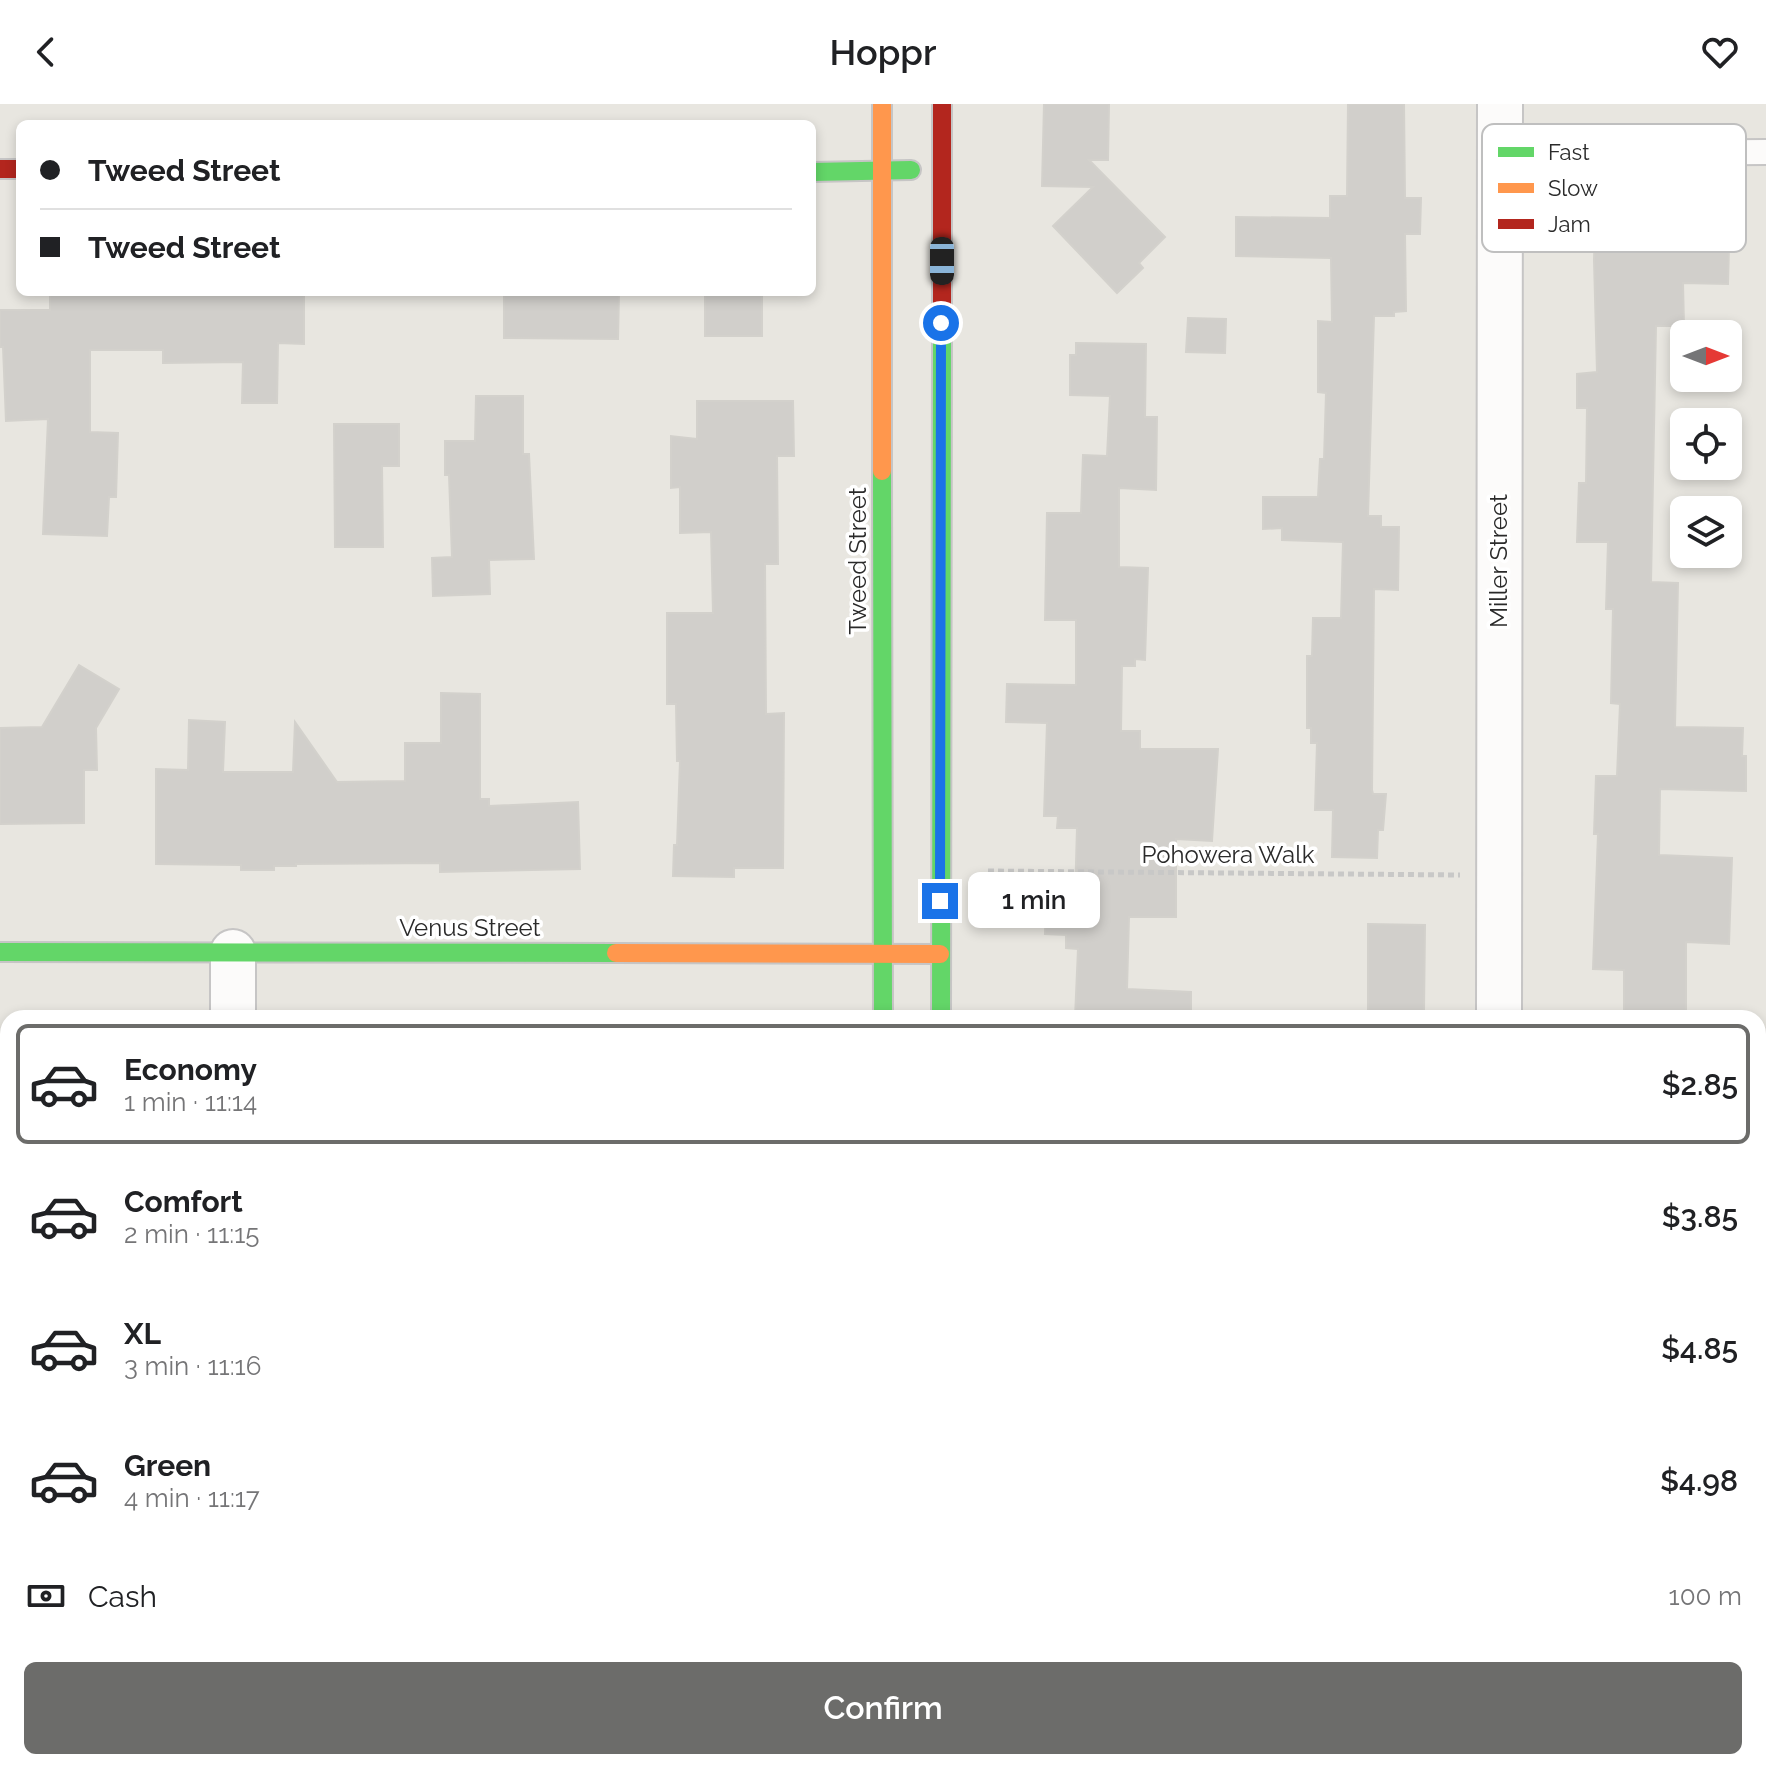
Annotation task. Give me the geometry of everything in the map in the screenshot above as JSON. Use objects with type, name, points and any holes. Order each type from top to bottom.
[{"type":"main road","name":"Tweed Street","points":[[882,104],[883,1010]]},
{"type":"main road","points":[[941,1010],[942,104]]},
{"type":"main road","points":[[816,172],[942,169]]},
{"type":"main road","name":"Venus Street","points":[[0,952],[940,954]]},
{"type":"street","name":"Miller Street","points":[[1499,1010],[1500,252]]},
{"type":"street","points":[[233,952],[233,1010]]},
{"type":"lane","points":[[1746,152],[1766,152]]},
{"type":"path","name":"Pohowera Walk","points":[[988,871],[1469,875]]},
{"type":"building","points":[[1044,104],[1109,104],[1108,160],[1089,160],[1165,237],[1139,263],[1143,268],[1117,293],[1053,226],[1093,187],[1042,186]]},
{"type":"building","points":[[1348,104],[1404,104],[1405,198],[1421,198],[1420,234],[1405,234],[1406,311],[1394,312],[1394,316],[1374,316],[1368,516],[1381,516],[1381,527],[1399,527],[1398,590],[1374,589],[1372,790],[1373,794],[1386,794],[1383,830],[1378,830],[1377,858],[1332,857],[1333,810],[1315,810],[1317,743],[1311,743],[1311,728],[1307,728],[1307,656],[1312,656],[1313,618],[1341,618],[1343,542],[1282,540],[1282,528],[1263,529],[1263,497],[1318,497],[1320,459],[1324,459],[1326,393],[1318,392],[1318,321],[1332,322],[1331,258],[1236,256],[1236,217],[1330,218],[1330,196],[1347,196]]},
{"type":"building","points":[[1594,252],[1729,252],[1728,284],[1683,283],[1684,320],[1670,320],[1670,326],[1656,326],[1651,582],[1678,583],[1675,727],[1743,728],[1742,756],[1746,756],[1746,791],[1660,789],[1659,855],[1732,858],[1729,944],[1686,942],[1686,1010],[1624,1010],[1624,970],[1593,969],[1598,834],[1594,834],[1596,776],[1617,776],[1620,704],[1611,703],[1613,609],[1606,609],[1608,542],[1577,542],[1579,483],[1586,483],[1587,408],[1577,408],[1577,374],[1597,372]]},
{"type":"building","points":[[50,296],[304,296],[304,344],[278,343],[277,403],[242,403],[243,362],[163,363],[163,350],[90,350],[90,432],[118,433],[116,497],[109,497],[107,536],[43,534],[48,419],[6,421],[0,310],[50,310]]},
{"type":"building","points":[[504,296],[619,296],[618,339],[504,338]]},
{"type":"building","points":[[705,296],[762,296],[762,336],[705,336]]},
{"type":"building","points":[[1188,318],[1226,319],[1225,353],[1186,352]]},
{"type":"building","points":[[1076,343],[1146,344],[1145,417],[1157,417],[1156,490],[1119,488],[1119,567],[1148,568],[1145,660],[1135,659],[1135,666],[1122,666],[1121,731],[1140,731],[1140,749],[1218,749],[1212,841],[1176,839],[1176,917],[1129,917],[1127,989],[1191,992],[1191,1010],[1075,1010],[1078,949],[1066,948],[1066,935],[1045,934],[1046,897],[1075,898],[1077,828],[1057,828],[1058,816],[1044,816],[1047,723],[1006,722],[1007,684],[1076,685],[1076,620],[1045,620],[1047,513],[1081,513],[1083,455],[1107,456],[1110,396],[1070,395],[1070,355],[1076,355]]},
{"type":"building","points":[[476,396],[523,396],[523,454],[529,454],[534,559],[489,560],[490,594],[433,596],[432,558],[452,557],[445,441],[475,441]]},
{"type":"building","points":[[697,401],[793,401],[794,456],[777,456],[778,564],[765,564],[766,714],[784,713],[783,868],[734,868],[734,877],[673,876],[680,761],[677,761],[676,704],[667,704],[667,613],[713,613],[711,532],[680,533],[680,487],[671,488],[671,436],[697,439]]},
{"type":"building","points":[[334,424],[399,424],[399,466],[382,466],[383,547],[335,547]]},
{"type":"building","points":[[79,665],[119,689],[96,728],[97,770],[84,770],[84,823],[0,824],[0,728],[42,727]]},
{"type":"building","points":[[441,693],[480,694],[480,799],[489,799],[489,806],[578,802],[580,869],[440,872],[440,863],[296,864],[274,866],[274,870],[241,870],[241,865],[156,864],[156,769],[188,770],[189,720],[225,722],[223,772],[293,772],[295,722],[337,782],[405,781],[405,743],[441,743]]},
{"type":"building","points":[[1368,924],[1425,925],[1424,1010],[1368,1010]]},
{"type":"traffic: fast","points":[[816,172],[911,170]]},
{"type":"traffic: fast","points":[[941,1010],[942,334]]},
{"type":"traffic: fast","points":[[882,471],[883,1010]]},
{"type":"traffic: fast","points":[[0,952],[616,953]]},
{"type":"traffic: slow","points":[[882,104],[882,471]]},
{"type":"traffic: slow","points":[[616,953],[940,954]]},
{"type":"traffic: jam","points":[[942,104],[942,334]]},
{"type":"traffic: jam","points":[[0,169],[16,169]]},
{"type":"route","points":[[940,901],[941,323]]}]
